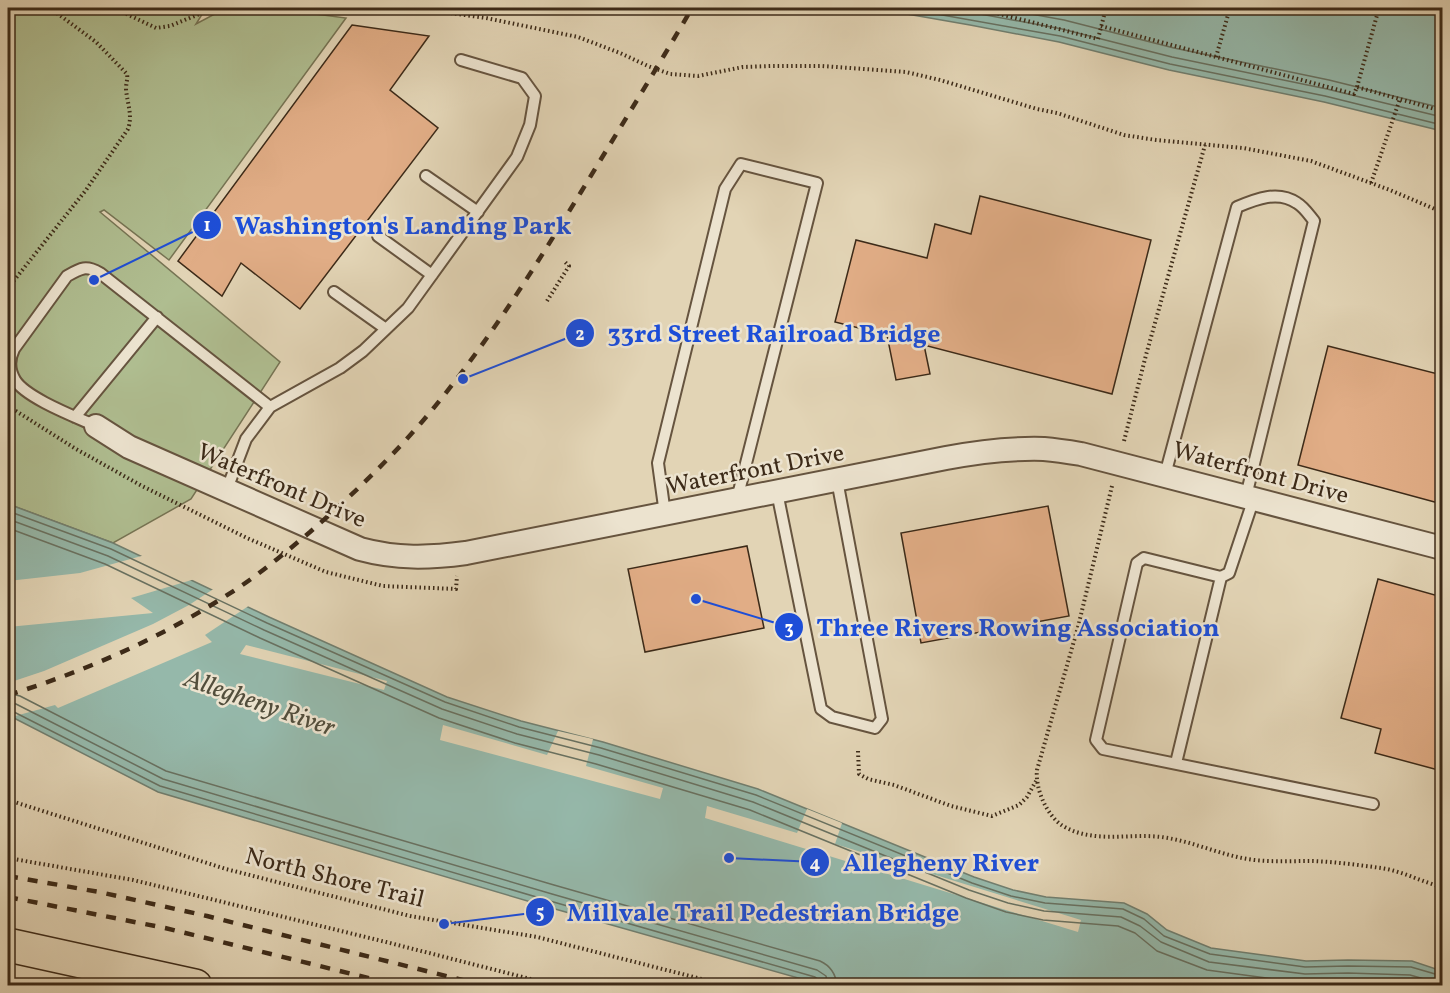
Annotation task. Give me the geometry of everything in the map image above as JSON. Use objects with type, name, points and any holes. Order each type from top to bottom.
[{"type":"highway","points":[[8,945],[195,986]]},
{"type":"street","name":"Waterfront Drive","points":[[96,426],[129,447],[360,549],[407,557],[437,557],[466,553],[967,454],[1009,449],[1044,449],[1081,454],[1443,548]]},
{"type":"lane","points":[[226,489],[246,439],[270,407],[340,368],[363,351],[408,308],[517,157],[530,125],[536,96],[522,78],[460,60]]},
{"type":"lane","points":[[665,514],[658,463],[725,189],[741,164],[817,183],[737,500]]},
{"type":"lane","points":[[426,176],[477,212]]},
{"type":"lane","points":[[1165,475],[1237,207],[1258,198],[1281,196],[1298,203],[1314,221],[1250,497],[1229,573],[1221,577],[1144,558],[1137,563],[1096,740],[1103,749],[1373,804]]},
{"type":"lane","points":[[378,236],[432,275]]},
{"type":"lane","points":[[96,426],[37,399],[16,382],[11,370],[10,358],[14,349],[67,276],[78,269],[89,267],[157,317],[270,407]]},
{"type":"lane","points":[[334,292],[386,329]]},
{"type":"lane","points":[[75,417],[157,317]]},
{"type":"lane","points":[[777,492],[821,709],[832,717],[875,728],[882,719],[837,480]]},
{"type":"lane","points":[[1176,763],[1221,577]]},
{"type":"path","points":[[8,288],[86,190],[128,129],[131,118],[126,74],[96,42],[50,8]]},
{"type":"path","points":[[114,8],[156,28],[170,26],[214,8]]},
{"type":"path","points":[[414,8],[466,15],[578,37],[670,74],[698,76],[743,67],[772,66],[822,66],[906,72],[1057,113],[1125,135],[1243,148],[1311,161],[1443,212]]},
{"type":"path","points":[[976,8],[1098,39],[1106,8]]},
{"type":"path","points":[[1216,57],[1230,8]]},
{"type":"path","points":[[1101,26],[1354,94],[1379,8]]},
{"type":"path","points":[[1357,87],[1443,111]]},
{"type":"path","points":[[1371,183],[1400,99]]},
{"type":"path","points":[[547,301],[569,266],[564,261]]},
{"type":"path","points":[[858,751],[859,774],[868,779],[894,785],[951,806],[992,816],[1019,805],[1027,797],[1036,780]]},
{"type":"path","points":[[1039,793],[1061,825],[1080,834],[1107,837],[1162,837],[1254,860],[1346,863],[1385,869],[1443,887]]},
{"type":"path","name":"North Shore Trail","points":[[8,800],[226,869],[410,916],[537,937],[729,986]]},
{"type":"path","points":[[8,858],[133,880],[558,986]]},
{"type":"shaded area","points":[[8,8],[206,8],[196,24],[226,8],[270,8],[346,18],[169,260],[104,210],[100,212],[280,362],[191,499],[113,543],[8,504]]},
{"type":"water","points":[[845,8],[1442,8],[1442,131],[1324,102],[1169,70],[1059,42],[884,10]]},
{"type":"water","points":[[8,504],[113,543],[269,617],[447,697],[521,721],[603,742],[758,789],[974,877],[1013,890],[1046,897],[1124,903],[1147,914],[1167,930],[1211,948],[1306,961],[1412,961],[1442,971],[1442,985],[823,985],[158,792],[8,715]]},
{"type":"pier","points":[[145,555],[195,579],[131,598],[153,613],[8,627],[8,581],[80,573]]},
{"type":"pier","points":[[215,588],[250,605],[205,635],[212,642],[58,708],[55,705],[8,718],[8,683],[44,671],[153,624]]},
{"type":"pier","points":[[246,645],[387,681],[384,690],[240,654]]},
{"type":"pier","points":[[443,725],[547,755],[558,731],[593,739],[586,766],[663,788],[660,799],[440,740]]},
{"type":"pier","points":[[707,806],[797,833],[807,809],[842,823],[835,844],[1081,920],[1078,932],[705,818]]},
{"type":"building","points":[[352,25],[429,36],[390,90],[438,128],[300,309],[241,263],[222,296],[178,261]]},
{"type":"building","points":[[980,196],[1151,240],[1112,394],[924,345],[930,374],[896,380],[887,335],[835,322],[856,240],[927,258],[935,224],[971,234]]},
{"type":"building","points":[[1328,346],[1442,375],[1442,504],[1298,465]]},
{"type":"building","points":[[1048,506],[1069,616],[921,643],[901,533]]},
{"type":"building","points":[[747,546],[764,628],[645,652],[628,569]]},
{"type":"building","points":[[1378,579],[1442,597],[1442,771],[1375,753],[1381,729],[1341,718]]},
{"type":"railway","points":[[8,695],[67,675],[125,651],[208,607],[283,555],[381,466],[443,396],[506,311],[563,222],[692,8]]},
{"type":"railway","points":[[8,876],[99,892],[207,916],[486,986]]},
{"type":"railway","points":[[8,897],[165,928],[401,986]]},
{"type":"place","name":"Washington's Landing Park","points":[[94,280]]},
{"type":"place","name":"33rd Street Railroad Bridge","points":[[463,379]]},
{"type":"place","name":"Three Rivers Rowing Association","points":[[696,599]]},
{"type":"place","name":"Allegheny River","points":[[729,858]]},
{"type":"place","name":"Millvale Trail Pedestrian Bridge","points":[[444,924]]}]
